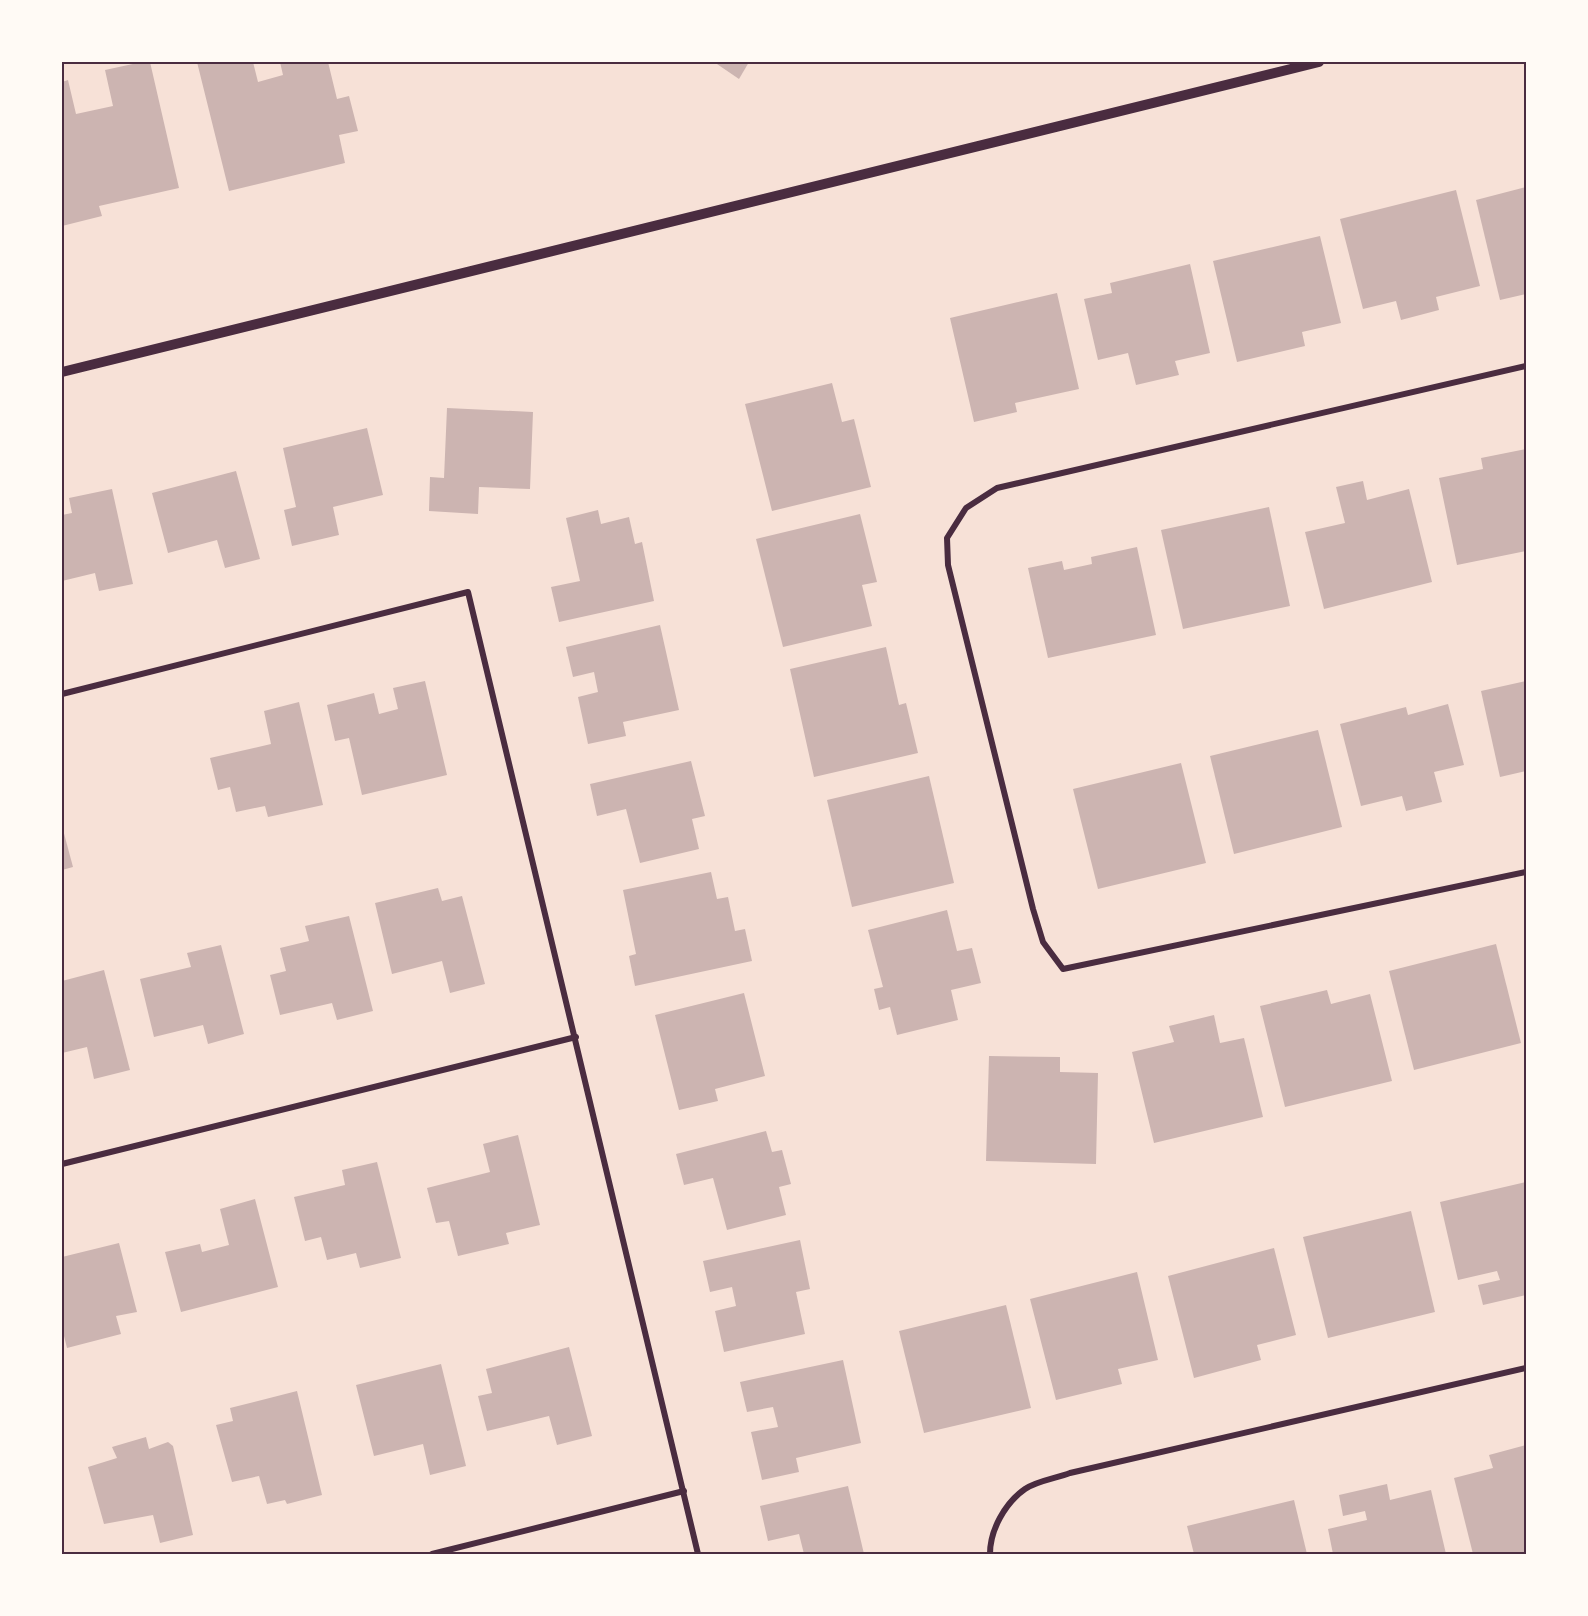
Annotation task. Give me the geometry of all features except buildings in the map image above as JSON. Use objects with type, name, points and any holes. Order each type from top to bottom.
[{"type":"street","points":[[62,372],[1319,62]]},
{"type":"street","points":[[1527,366],[997,488],[966,508],[947,538],[948,565],[1033,909],[1043,942],[1063,969],[1527,872]]},
{"type":"street","points":[[62,694],[468,592],[698,1554]]},
{"type":"street","points":[[62,1164],[576,1037]]},
{"type":"street","points":[[990,1554],[990,1542],[1003,1511],[1026,1488],[1070,1473],[1527,1368]]},
{"type":"street","points":[[432,1554],[684,1491]]}]
